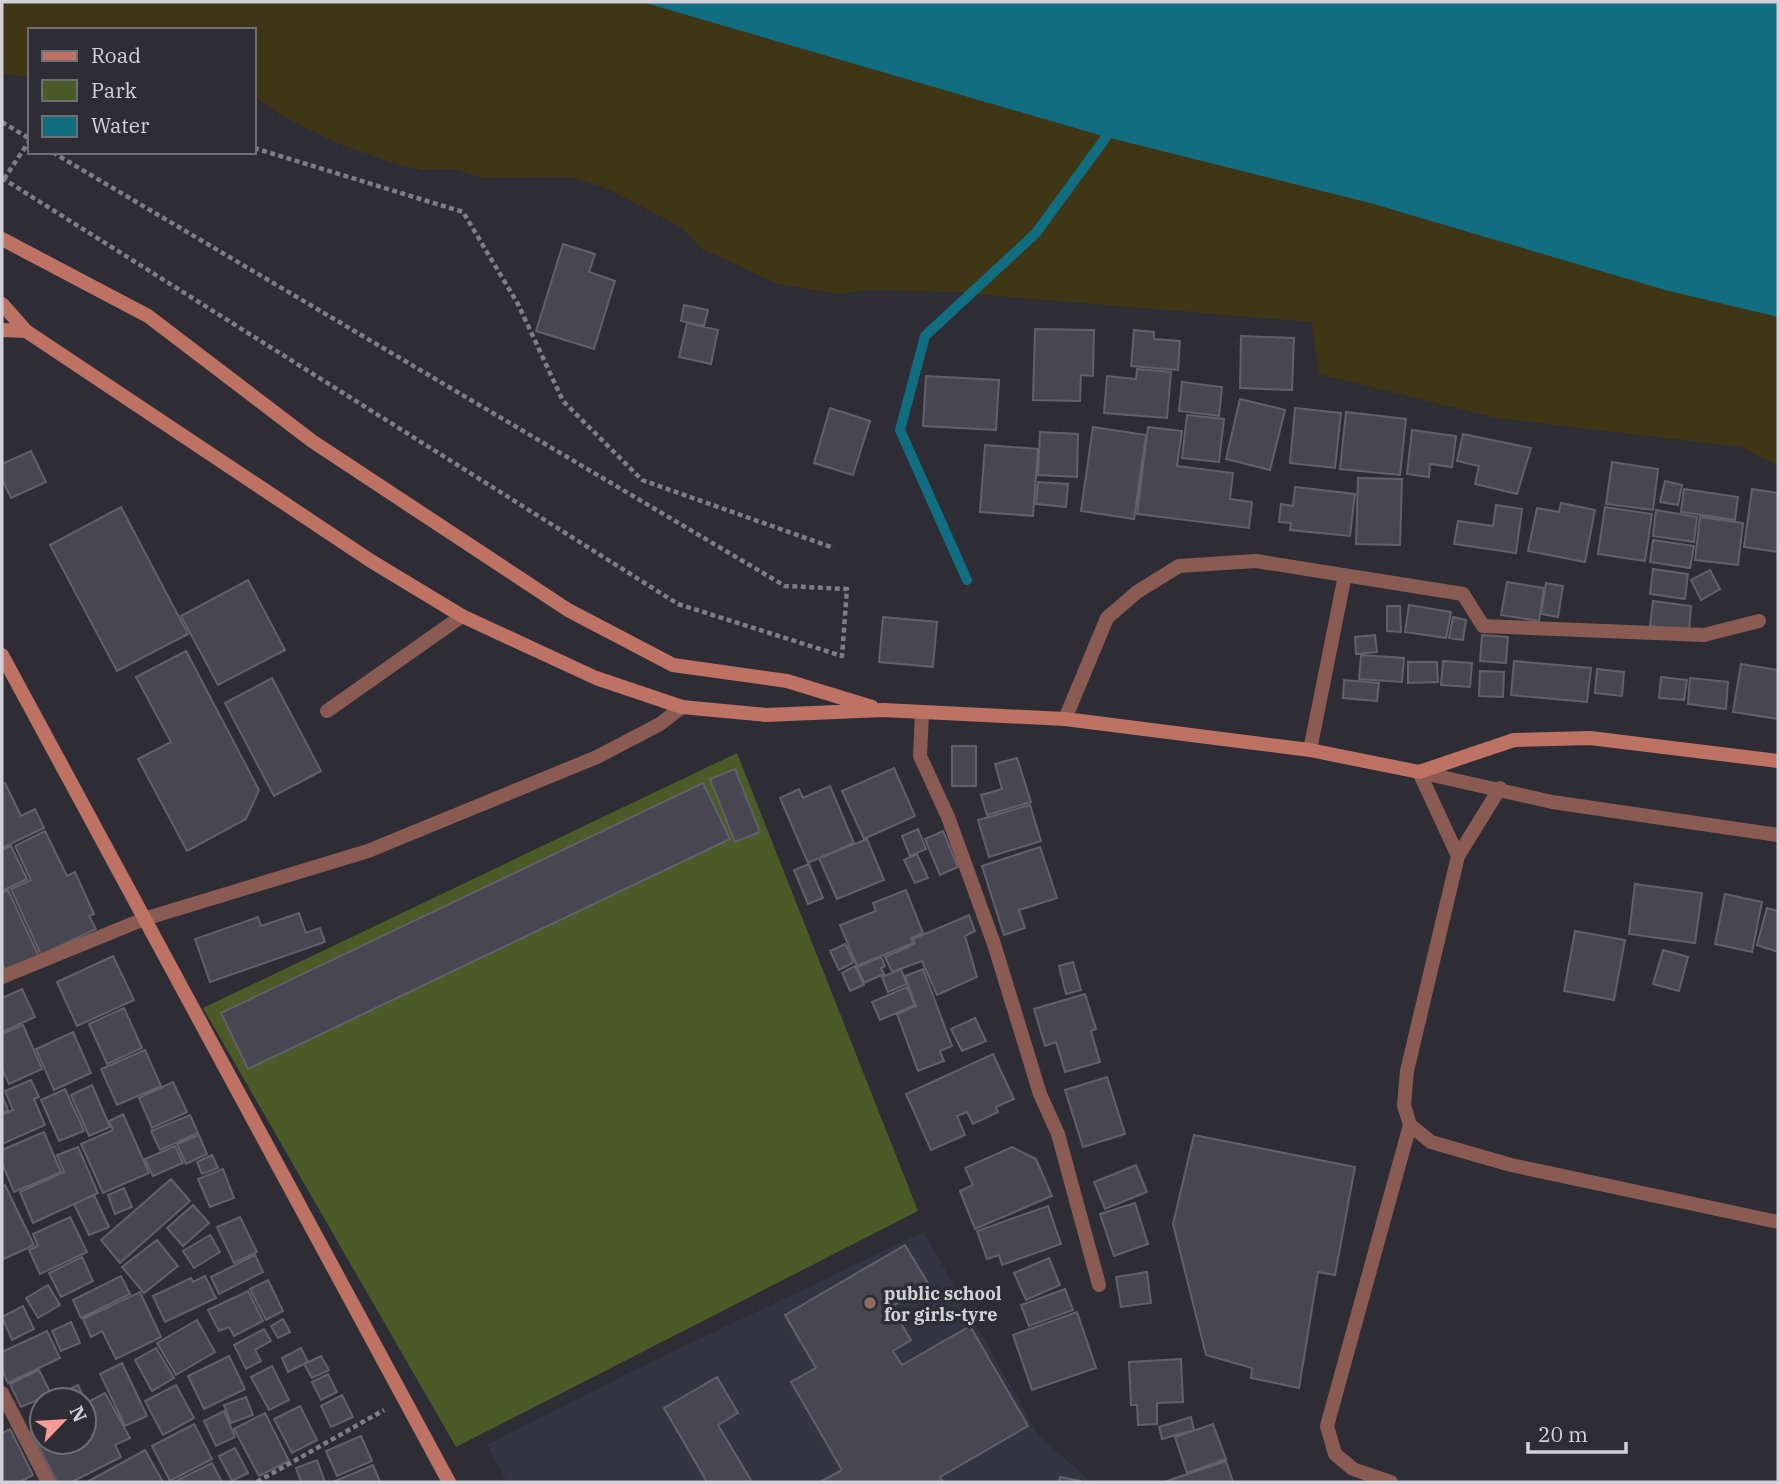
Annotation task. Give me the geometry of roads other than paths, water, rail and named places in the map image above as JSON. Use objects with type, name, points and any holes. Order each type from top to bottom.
[{"type":"main road","points":[[6,243],[148,316],[312,441],[568,610],[673,665],[787,681],[883,710]]},
{"type":"main road","points":[[2,304],[26,331],[371,561],[462,616],[596,678],[682,707],[766,715],[883,710],[1065,719],[1310,750],[1419,772],[1514,740],[1590,738],[1778,761]]},
{"type":"main road","points":[[2,330],[26,331]]},
{"type":"main road","points":[[2,655],[449,1482]]},
{"type":"street","points":[[1065,719],[1107,618],[1137,592],[1179,566],[1256,561],[1463,594],[1483,626],[1704,635],[1759,621]]},
{"type":"street","points":[[1310,750],[1345,575]]},
{"type":"street","points":[[327,711],[462,616]]},
{"type":"street","points":[[2,977],[144,919],[368,851],[597,757],[660,724],[682,707]]},
{"type":"street","points":[[922,713],[920,756],[948,817],[994,944],[1041,1094],[1058,1134],[1099,1285]]},
{"type":"street","points":[[1419,772],[1500,788],[1552,802],[1778,835]]},
{"type":"street","points":[[1419,772],[1458,856]]},
{"type":"street","points":[[1391,1482],[1353,1469],[1335,1454],[1327,1426],[1410,1125],[1404,1105],[1406,1071],[1458,856],[1500,788]]},
{"type":"street","points":[[1410,1125],[1431,1142],[1511,1165],[1778,1222]]},
{"type":"street","points":[[2,1393],[48,1482]]},
{"type":"water","points":[[642,2],[1778,2],[1778,317],[1665,290],[1370,203],[1106,137]]},
{"type":"waterway","points":[[967,580],[900,430],[925,336],[1036,233],[1106,137]]},
{"type":"place","name":"public school for girls-tyre","points":[[870,1303]]}]
